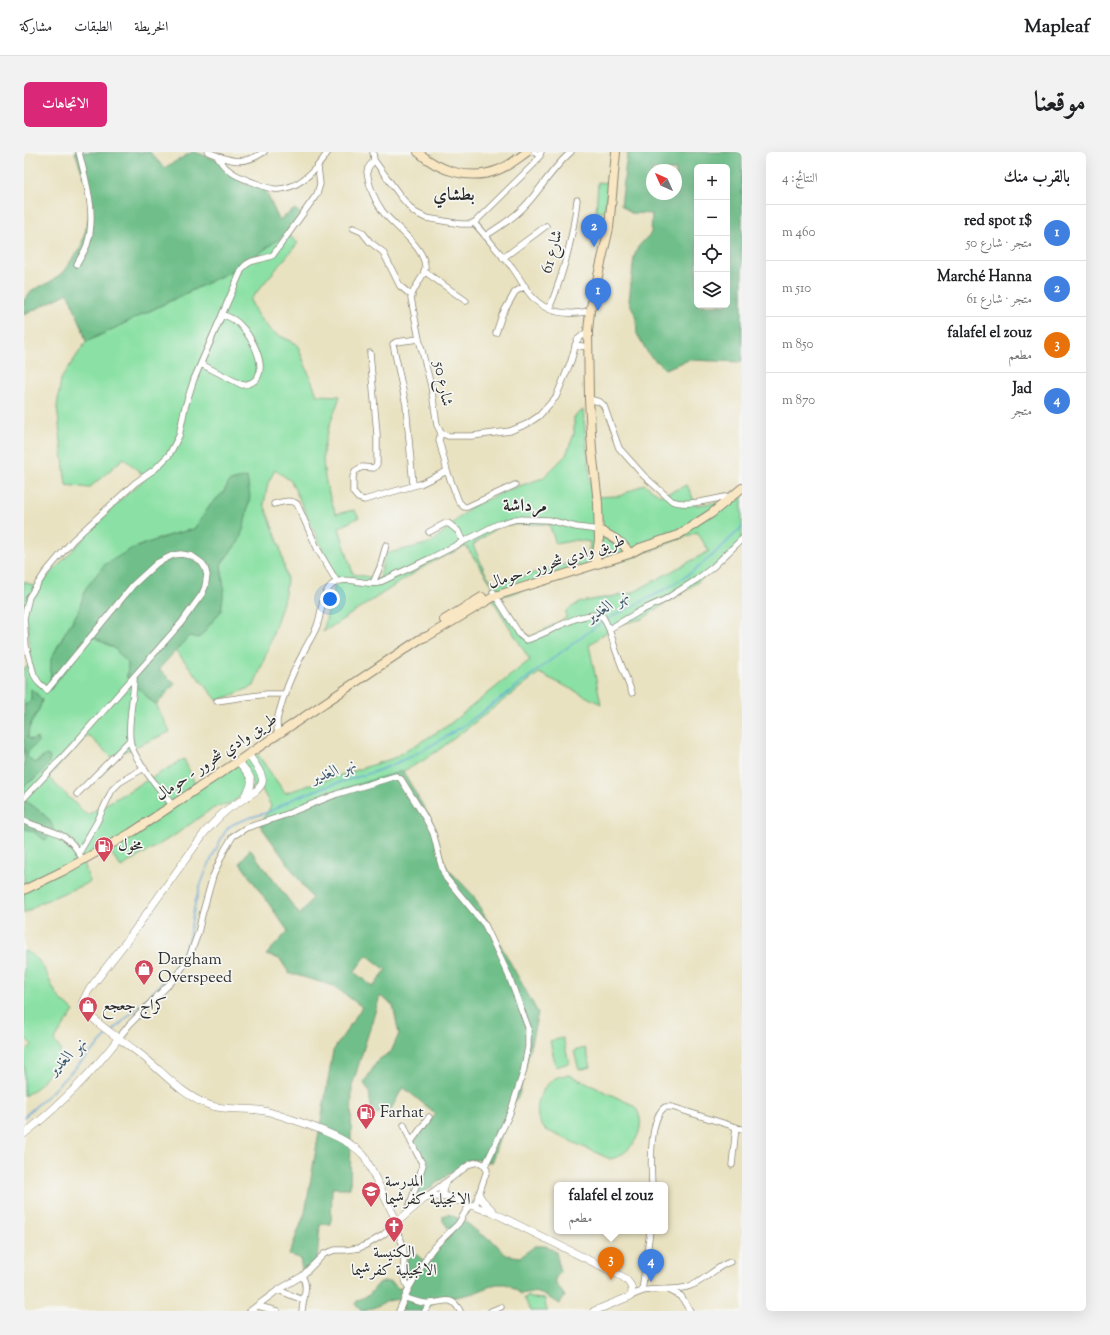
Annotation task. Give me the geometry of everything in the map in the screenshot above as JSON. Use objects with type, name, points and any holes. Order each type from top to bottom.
[{"type":"main road","points":[[418,152],[440,168],[454,172],[476,174],[499,170],[527,152]]},
{"type":"main road","points":[[596,560],[599,546],[599,530],[598,503],[592,450],[588,331],[590,311],[609,228],[616,152]]},
{"type":"main road","name":"طريق وادي شحرور - حومال","points":[[24,890],[81,857],[125,836],[173,806],[420,639],[428,636],[459,614],[494,594],[678,535],[712,513],[742,488]]},
{"type":"main road","points":[[599,530],[614,538],[628,552]]},
{"type":"main road","name":"طريق وادي شحرور - حومال","points":[[580,567],[596,560],[628,552]]},
{"type":"street","points":[[76,264],[86,247],[89,236],[90,218],[89,193],[79,152]]},
{"type":"street","points":[[208,152],[231,161],[239,162],[251,160],[264,152]]},
{"type":"street","points":[[217,156],[222,164],[233,174],[273,189],[285,188],[307,176],[318,167],[328,152]]},
{"type":"street","points":[[373,152],[374,160],[414,212],[426,218],[461,224],[474,223],[510,189],[534,164],[540,154],[534,152]]},
{"type":"street","points":[[485,236],[519,212],[560,162],[571,152]]},
{"type":"street","points":[[353,228],[362,232],[368,240],[383,252],[400,286],[412,296],[412,292],[425,267],[423,260],[412,242],[383,212],[375,198],[367,172],[374,160]]},
{"type":"street","points":[[24,798],[134,678],[180,623],[202,594],[207,575],[206,568],[197,559],[187,554],[173,555],[157,563],[134,585],[47,690],[39,683],[34,675],[26,646],[24,618],[29,597],[35,586],[73,540],[130,487],[155,469],[169,455],[179,436],[186,401],[245,265],[248,262],[264,259],[273,255],[317,194],[320,184],[318,167]]},
{"type":"street","name":"شارع 61","points":[[550,309],[573,228],[577,200]]},
{"type":"street","points":[[474,223],[533,297],[550,309],[569,314],[590,311]]},
{"type":"street","points":[[503,258],[546,226]]},
{"type":"street","points":[[424,271],[466,301]]},
{"type":"street","points":[[496,333],[502,315],[515,292],[525,286]]},
{"type":"street","name":"شارع 50","points":[[412,296],[412,305],[431,386],[436,422],[441,433],[439,440],[447,471],[459,502],[464,507],[467,507],[515,485]]},
{"type":"street","points":[[201,364],[242,384],[252,382],[256,379],[260,371],[258,353],[250,338],[242,326],[235,320],[223,314]]},
{"type":"street","points":[[441,433],[445,436],[457,436],[510,431],[527,424],[539,416],[556,398],[572,361],[575,345],[580,337],[588,331]]},
{"type":"street","points":[[413,485],[406,405],[394,344],[396,342],[419,338]]},
{"type":"street","points":[[575,345],[588,347]]},
{"type":"street","points":[[370,353],[377,434],[377,464],[374,468],[362,468],[355,471],[353,477],[353,492],[358,498],[364,500],[420,484],[447,471]]},
{"type":"street","points":[[590,399],[600,402],[604,406],[619,448],[644,476],[672,502],[691,503],[734,496]]},
{"type":"street","points":[[274,504],[292,501],[297,504],[318,550],[337,582]]},
{"type":"street","points":[[278,734],[278,716],[299,660],[317,625],[326,593],[330,587],[337,582],[352,580],[373,583],[390,578],[496,525],[516,519],[548,520],[576,527],[599,530]]},
{"type":"street","points":[[429,532],[448,523],[458,531],[463,542]]},
{"type":"street","points":[[609,627],[664,600],[696,580],[713,567],[742,539]]},
{"type":"street","points":[[373,583],[380,567],[386,545]]},
{"type":"street","points":[[494,594],[520,635],[526,640],[565,623],[596,615],[603,617],[609,627],[632,693]]},
{"type":"street","points":[[134,678],[130,740],[134,754],[173,806]]},
{"type":"street","points":[[218,701],[267,694],[286,694]]},
{"type":"street","points":[[77,794],[130,740]]},
{"type":"street","points":[[239,801],[256,791],[261,786],[263,781],[248,754]]},
{"type":"street","points":[[238,761],[252,782],[249,791],[220,816],[205,832],[85,996],[82,1006],[116,1037],[146,1059],[189,1095],[201,1102],[216,1107],[260,1109],[323,1132],[358,1149],[365,1157],[401,1240],[403,1247],[405,1279],[409,1288]]},
{"type":"street","points":[[24,821],[65,836],[81,857],[112,790],[120,782],[144,768]]},
{"type":"street","points":[[24,1134],[66,1097],[100,1062],[116,1037],[175,978],[189,958],[198,933],[213,876],[224,851],[233,836],[246,828],[282,816],[337,794],[396,776],[401,779],[428,823],[433,834],[442,870],[446,878],[477,914],[488,931],[508,974],[528,1027],[528,1046],[523,1073],[510,1113],[485,1166],[486,1172],[479,1195],[458,1224],[434,1247],[409,1288],[406,1298],[399,1311]]},
{"type":"street","points":[[652,1182],[651,1162],[654,1130],[660,1113],[665,1107],[672,1107],[739,1128],[732,1165]]},
{"type":"street","points":[[411,1142],[428,1117]]},
{"type":"street","points":[[404,1125],[423,1165],[407,1213]]},
{"type":"street","points":[[250,1311],[278,1290],[302,1276],[324,1254],[335,1250],[359,1248],[368,1244],[383,1235],[425,1198],[472,1163],[478,1162],[485,1166]]},
{"type":"street","points":[[444,1184],[442,1192],[445,1196]]},
{"type":"street","points":[[479,1195],[496,1214]]},
{"type":"street","points":[[425,1198],[445,1196],[496,1214],[623,1277],[631,1285],[631,1296]]},
{"type":"street","points":[[642,1291],[650,1234]]},
{"type":"street","points":[[594,1311],[642,1291],[669,1290],[692,1286],[723,1264],[730,1262]]},
{"type":"street","points":[[302,1276],[306,1285],[302,1311]]},
{"type":"street","points":[[278,1290],[303,1300]]},
{"type":"street","points":[[669,1290],[681,1296],[690,1311]]},
{"type":"street","points":[[406,1298],[430,1304],[450,1300],[460,1311]]},
{"type":"street","points":[[424,1311],[430,1304]]},
{"type":"street","points":[[258,1306],[277,1311]]},
{"type":"street","points":[[491,1311],[501,1307]]},
{"type":"green space","points":[[75,152],[150,152],[164,168],[192,152],[195,152],[223,162],[245,184],[264,187],[279,220],[295,209],[301,214],[286,233],[246,264],[86,342],[82,327],[68,293],[24,315],[24,300],[32,290],[50,282],[63,272],[81,247],[93,203]]},
{"type":"green space","points":[[628,152],[742,152],[742,362],[689,360],[665,369],[649,355],[637,334],[636,317],[629,301],[634,257],[638,247],[651,233],[652,214],[631,213],[621,205]]},
{"type":"green space","points":[[598,182],[608,183],[605,212],[596,212]]},
{"type":"green space","points":[[286,233],[298,243],[250,300],[258,316],[272,332],[297,344],[317,395],[340,396],[325,442],[323,463],[327,486],[336,514],[354,510],[359,517],[339,528],[353,574],[380,579],[384,554],[431,543],[471,507],[505,491],[543,478],[566,455],[574,434],[574,417],[583,410],[592,497],[620,496],[644,484],[661,496],[687,485],[696,505],[733,501],[742,493],[742,542],[699,581],[642,619],[616,625],[589,645],[601,704],[539,673],[440,749],[421,762],[403,771],[327,794],[260,825],[271,806],[259,784],[228,805],[218,806],[207,812],[175,835],[121,867],[109,850],[84,863],[90,882],[40,903],[24,914],[24,828],[34,832],[45,840],[52,833],[51,823],[41,812],[24,800],[24,786],[44,770],[42,757],[34,763],[27,756],[28,752],[38,742],[28,738],[28,733],[42,699],[35,692],[32,694],[31,699],[24,707],[24,669],[30,664],[28,623],[24,624],[24,581],[37,588],[117,503],[146,478],[124,458],[89,488],[66,485],[57,407],[61,379],[86,342],[246,264]],"holes":[[[275,470],[291,481],[336,579],[323,632],[428,564],[466,546],[493,586],[492,599],[530,660],[447,726],[394,758],[285,793],[256,752],[196,786],[184,759],[87,815],[48,777],[88,735],[111,757],[170,732],[156,705],[127,678],[128,663],[114,648],[92,636],[51,659],[78,612],[86,588],[131,549],[170,535],[194,529],[212,503],[223,493],[230,481],[239,541],[221,564],[224,590],[189,636],[175,650],[218,701],[254,686],[284,599],[287,580],[280,547],[264,504],[268,483]],[[549,524],[556,544],[576,540],[590,542],[588,556],[579,561],[494,585],[485,572],[473,545],[500,525]],[[697,532],[709,551],[632,593],[580,602],[566,611],[566,618],[533,636],[523,637],[499,597],[631,558]]]},
{"type":"green space","points":[[247,477],[250,496],[244,527],[239,541],[221,564],[224,590],[221,611],[199,638],[189,636],[159,669],[175,684],[156,705],[127,678],[128,663],[114,648],[92,636],[50,690],[51,659],[78,612],[86,588],[104,565],[131,549],[170,535],[194,529],[212,503],[223,493],[230,481]]},
{"type":"green space","points":[[31,689],[42,699],[28,733],[28,738],[32,740],[37,738],[38,742],[28,752],[27,756],[34,763],[46,755],[50,757],[44,771],[24,786],[24,707],[31,699]]},
{"type":"green space","points":[[403,771],[432,822],[446,867],[473,895],[538,1013],[519,1095],[510,1109],[491,1163],[479,1160],[468,1160],[418,1197],[417,1192],[425,1166],[412,1143],[436,1114],[403,1087],[390,1111],[372,1115],[369,1091],[364,1083],[378,1060],[391,1052],[399,1034],[393,1005],[380,996],[352,1086],[350,1188],[332,1188],[331,1224],[320,1224],[317,1261],[303,1276],[300,1258],[289,1255],[305,1213],[333,1051],[362,1007],[334,986],[289,973],[280,959],[266,955],[288,931],[240,863],[250,849],[300,915],[312,898],[260,825],[327,794]],"holes":[[[367,955],[386,970],[373,987],[354,972]]]},
{"type":"green space","points":[[24,800],[50,821],[53,830],[45,840],[34,832],[24,828]]},
{"type":"green space","points":[[24,951],[36,958],[44,968],[58,996],[74,1011],[54,1041],[61,1050],[59,1060],[38,1087],[24,1096],[24,1053],[32,1045],[24,1037]]},
{"type":"green space","points":[[563,1038],[569,1063],[556,1067],[550,1041]]},
{"type":"green space","points":[[585,1048],[591,1067],[579,1070],[574,1051]]},
{"type":"green space","points":[[569,1075],[633,1105],[636,1108],[640,1119],[640,1127],[634,1142],[624,1153],[610,1159],[546,1130],[541,1124],[537,1111],[540,1096],[544,1089],[556,1078]]},
{"type":"green space","points":[[448,1214],[466,1222],[480,1234],[493,1241],[506,1255],[520,1257],[535,1246],[546,1246],[556,1252],[560,1272],[555,1279],[556,1284],[565,1296],[560,1304],[542,1294],[533,1292],[521,1294],[509,1285],[496,1284],[474,1293],[451,1298],[436,1299],[425,1311],[402,1311],[403,1304],[401,1300],[390,1300],[371,1309],[361,1311],[355,1304],[358,1300],[369,1295],[379,1283],[389,1282],[402,1289],[407,1268],[407,1258],[416,1254],[427,1264],[431,1262],[437,1250],[451,1232],[443,1221],[443,1216]]},
{"type":"green space","points":[[529,1296],[531,1298],[545,1299],[546,1308],[548,1311],[531,1311],[524,1298]]},
{"type":"waterway","name":"نهر الغدير","points":[[113,1031],[159,987],[181,957],[187,943],[196,900],[202,880],[223,835],[229,827],[242,820],[271,811],[303,795],[387,767],[416,754],[444,738],[497,702],[600,624],[665,589],[692,572],[710,558],[742,527]]},
{"type":"waterway","name":"نهر الغدير","points":[[24,1117],[108,1035]]},
{"type":"place","name":"Marché Hanna","points":[[594,247]]},
{"type":"place","name":"1$ red spot","points":[[598,311]]},
{"type":"place","name":"مخول","points":[[104,863]]},
{"type":"place","name":"Dargham Overspeed","points":[[144,986]]},
{"type":"place","name":"كراج جعجع","points":[[88,1023]]},
{"type":"place","name":"Farhat","points":[[366,1130]]},
{"type":"place","name":"المدرسة الانجيلية كفرشيما","points":[[371,1208]]},
{"type":"place","name":"الكنيسة الانجيلية كفرشيما","points":[[394,1243]]},
{"type":"place","name":"falafel el zouz","points":[[611,1280]]},
{"type":"place","name":"Jad","points":[[651,1282]]},
{"type":"district","name":"بطشاي","points":[[454,196]]},
{"type":"district","name":"مرداشة","points":[[525,507]]}]
